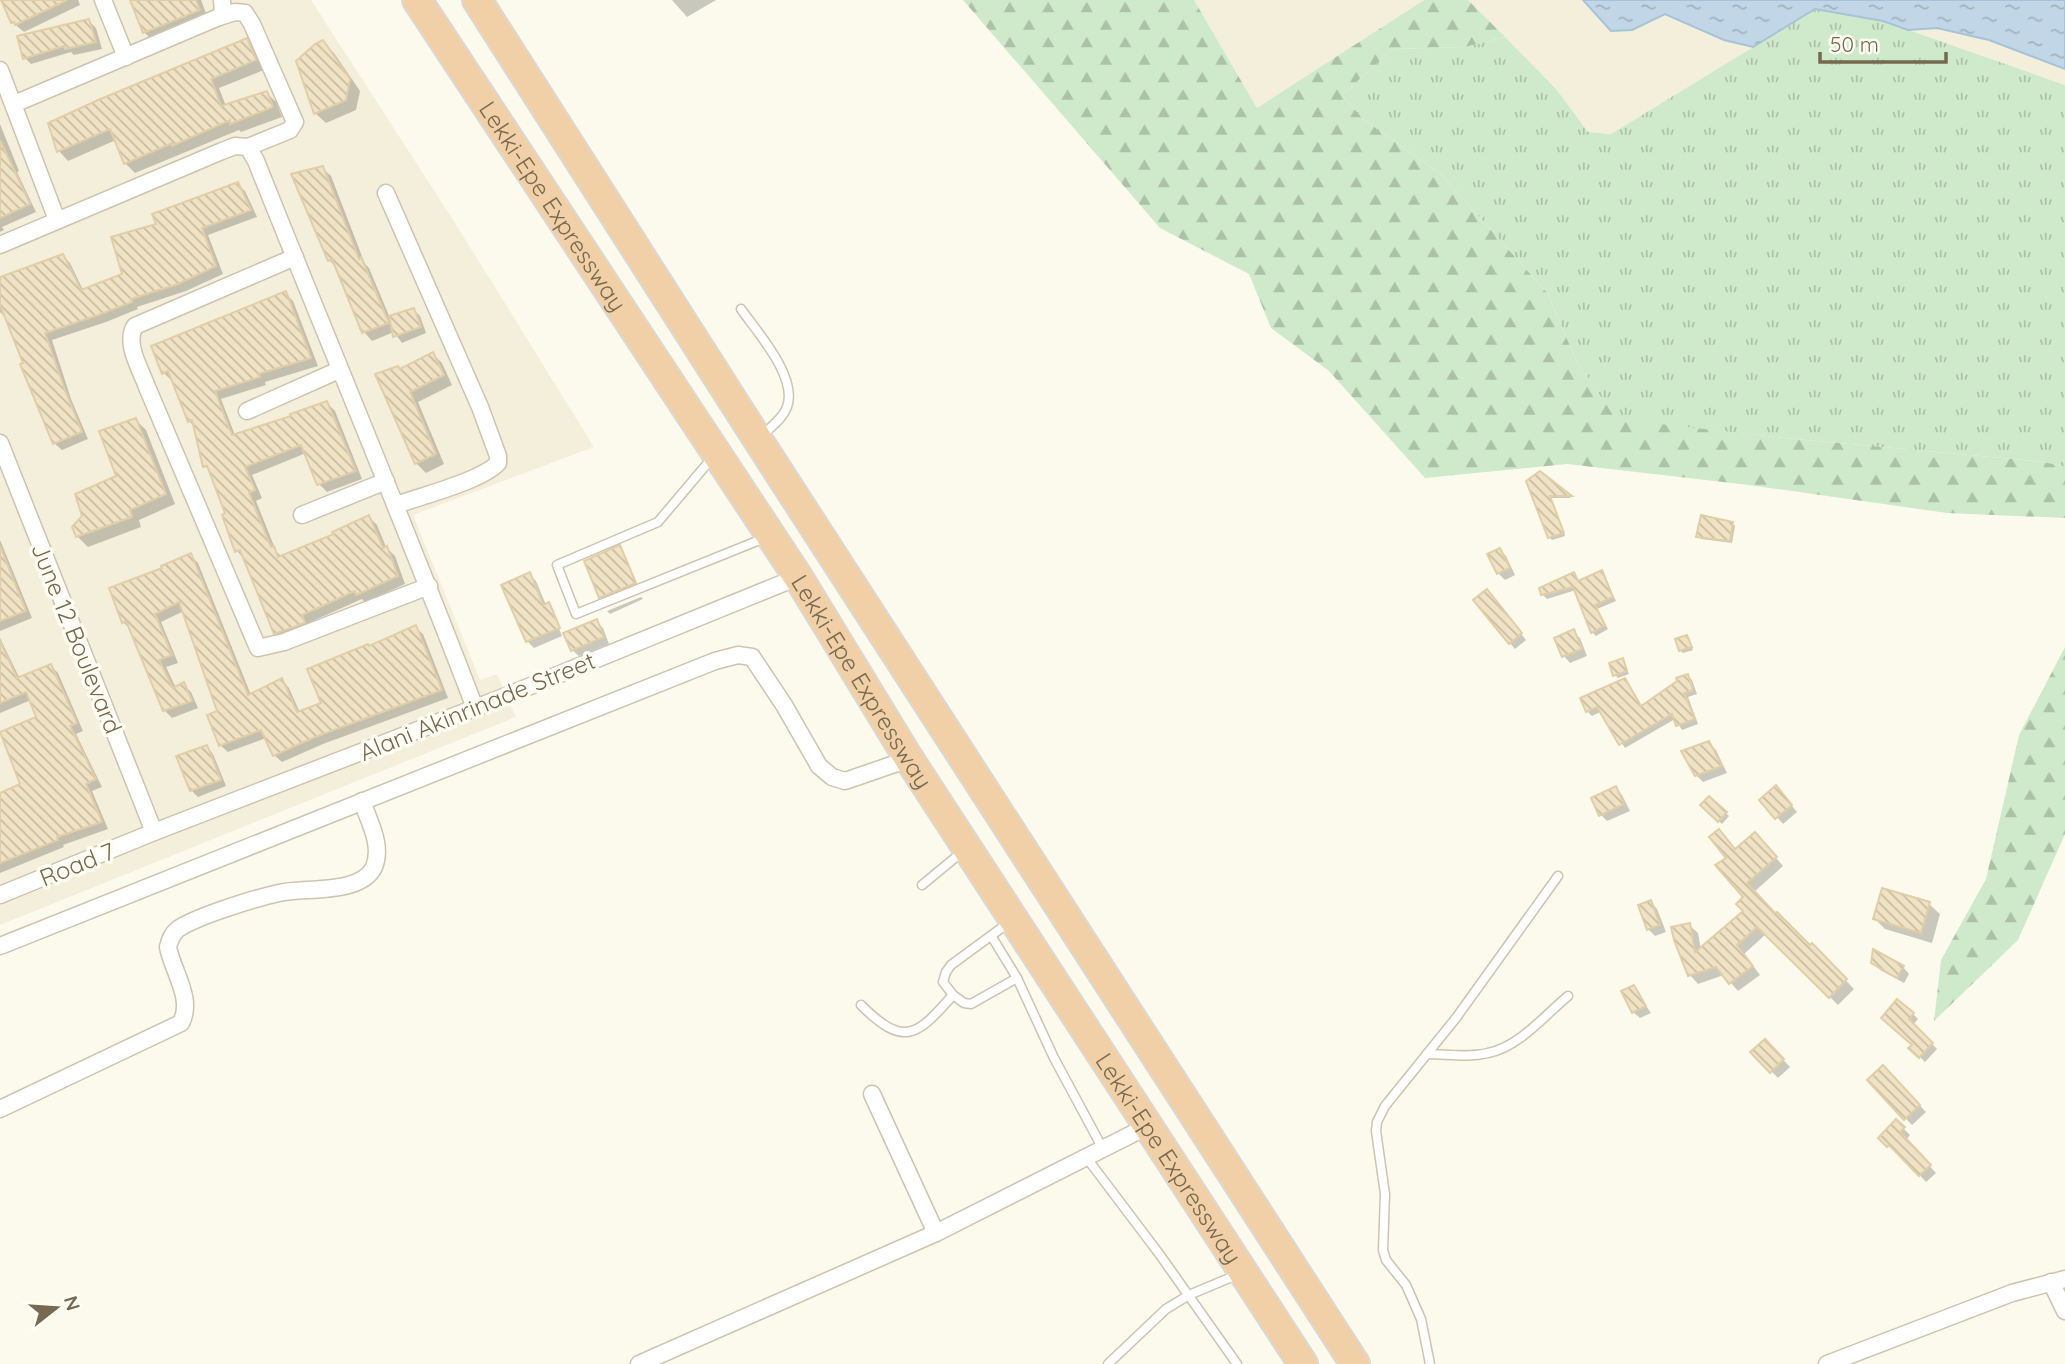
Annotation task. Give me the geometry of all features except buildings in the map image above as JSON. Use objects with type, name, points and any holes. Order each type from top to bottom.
[{"type":"highway","name":"Lekki-Epe Expressway","points":[[417,0],[798,577],[967,849],[1002,928],[1148,1126],[1303,1364]]},
{"type":"highway","name":"Lekki-Epe Expressway","points":[[477,0],[1355,1364]]},
{"type":"street","points":[[103,0],[126,57]]},
{"type":"street","points":[[219,17],[223,12],[222,0]]},
{"type":"street","points":[[0,246],[235,146],[248,147],[290,130],[295,122],[252,24],[244,13],[235,12],[14,104]]},
{"type":"street","points":[[0,70],[57,220]]},
{"type":"street","points":[[248,147],[429,586],[475,708]]},
{"type":"street","points":[[386,193],[480,407],[498,456],[498,463],[494,467],[478,475],[396,505]]},
{"type":"street","points":[[295,257],[135,326],[131,332],[132,345],[142,374],[258,648],[284,642],[429,586]]},
{"type":"street","points":[[247,411],[339,370]]},
{"type":"street","name":"June 12 Boulevard","points":[[0,443],[154,832]]},
{"type":"street","points":[[302,515],[386,481]]},
{"type":"street","name":"Alani Akinrinade Street","points":[[154,832],[475,708],[798,577]]},
{"type":"street","points":[[0,946],[738,654],[752,657],[784,705],[819,766],[832,777],[845,780],[909,759]]},
{"type":"street","points":[[0,1109],[181,1023],[185,1003],[168,947],[176,930],[191,921],[282,892],[306,892],[349,885],[365,878],[373,869],[378,846],[362,801]]},
{"type":"street","name":"Road 7","points":[[0,895],[154,832]]},
{"type":"street","points":[[872,1094],[936,1233]]},
{"type":"street","points":[[639,1364],[936,1233],[1148,1126]]},
{"type":"street","points":[[1829,1364],[2012,1293],[2058,1281],[2065,1311]]},
{"type":"lane","points":[[741,309],[778,360],[788,385],[788,405],[782,416],[758,440]]},
{"type":"lane","points":[[717,453],[658,522],[557,565],[576,614],[771,535]]},
{"type":"lane","points":[[922,885],[967,849]]},
{"type":"lane","points":[[1430,1364],[1421,1319],[1406,1285],[1386,1260],[1383,1250],[1385,1194],[1377,1122],[1385,1106],[1456,1018],[1558,876]]},
{"type":"lane","points":[[1017,978],[971,1004],[964,1003],[953,995],[943,982],[951,965],[1002,928],[1017,978],[1054,1058],[1103,1149]]},
{"type":"lane","points":[[861,1005],[880,1024],[906,1033],[927,1024],[953,995]]},
{"type":"lane","points":[[1427,1054],[1465,1056],[1490,1053],[1513,1043],[1568,996]]},
{"type":"lane","points":[[1086,1157],[1237,1364]]},
{"type":"lane","points":[[1108,1364],[1157,1315],[1189,1296],[1243,1273]]},
{"type":"shaded area","points":[[0,0],[311,0],[457,226],[594,447],[413,515],[480,680],[497,674],[516,717],[0,925]]},
{"type":"shaded area","points":[[1194,0],[1424,0],[1257,108]]},
{"type":"shaded area","points":[[1468,0],[2065,0],[2065,85],[1883,21],[1815,9],[1611,134],[1588,132],[1557,90]]},
{"type":"green space","points":[[963,0],[1194,0],[1257,108],[1424,0],[1468,0],[1505,37],[1465,47],[1393,49],[1342,95],[1363,119],[1441,174],[1548,294],[1576,360],[1616,419],[2044,462],[2065,467],[2065,518],[1947,513],[1749,485],[1567,464],[1425,478],[1329,371],[1271,328],[1249,274],[1160,228]]},
{"type":"green space","points":[[1815,9],[1883,21],[2065,85],[2065,467],[2044,462],[1616,420],[1576,360],[1548,294],[1441,174],[1363,119],[1342,95],[1393,49],[1465,47],[1505,37],[1557,90],[1588,132],[1611,134]]},
{"type":"green space","points":[[2065,647],[2065,834],[2018,940],[1934,1021],[1941,960],[1986,879],[2019,735]]},
{"type":"water","points":[[1583,0],[2065,0],[2065,69],[1989,40],[1937,28],[1908,30],[1883,21],[1815,9],[1753,47],[1724,40],[1665,14],[1632,30],[1611,31]]}]
